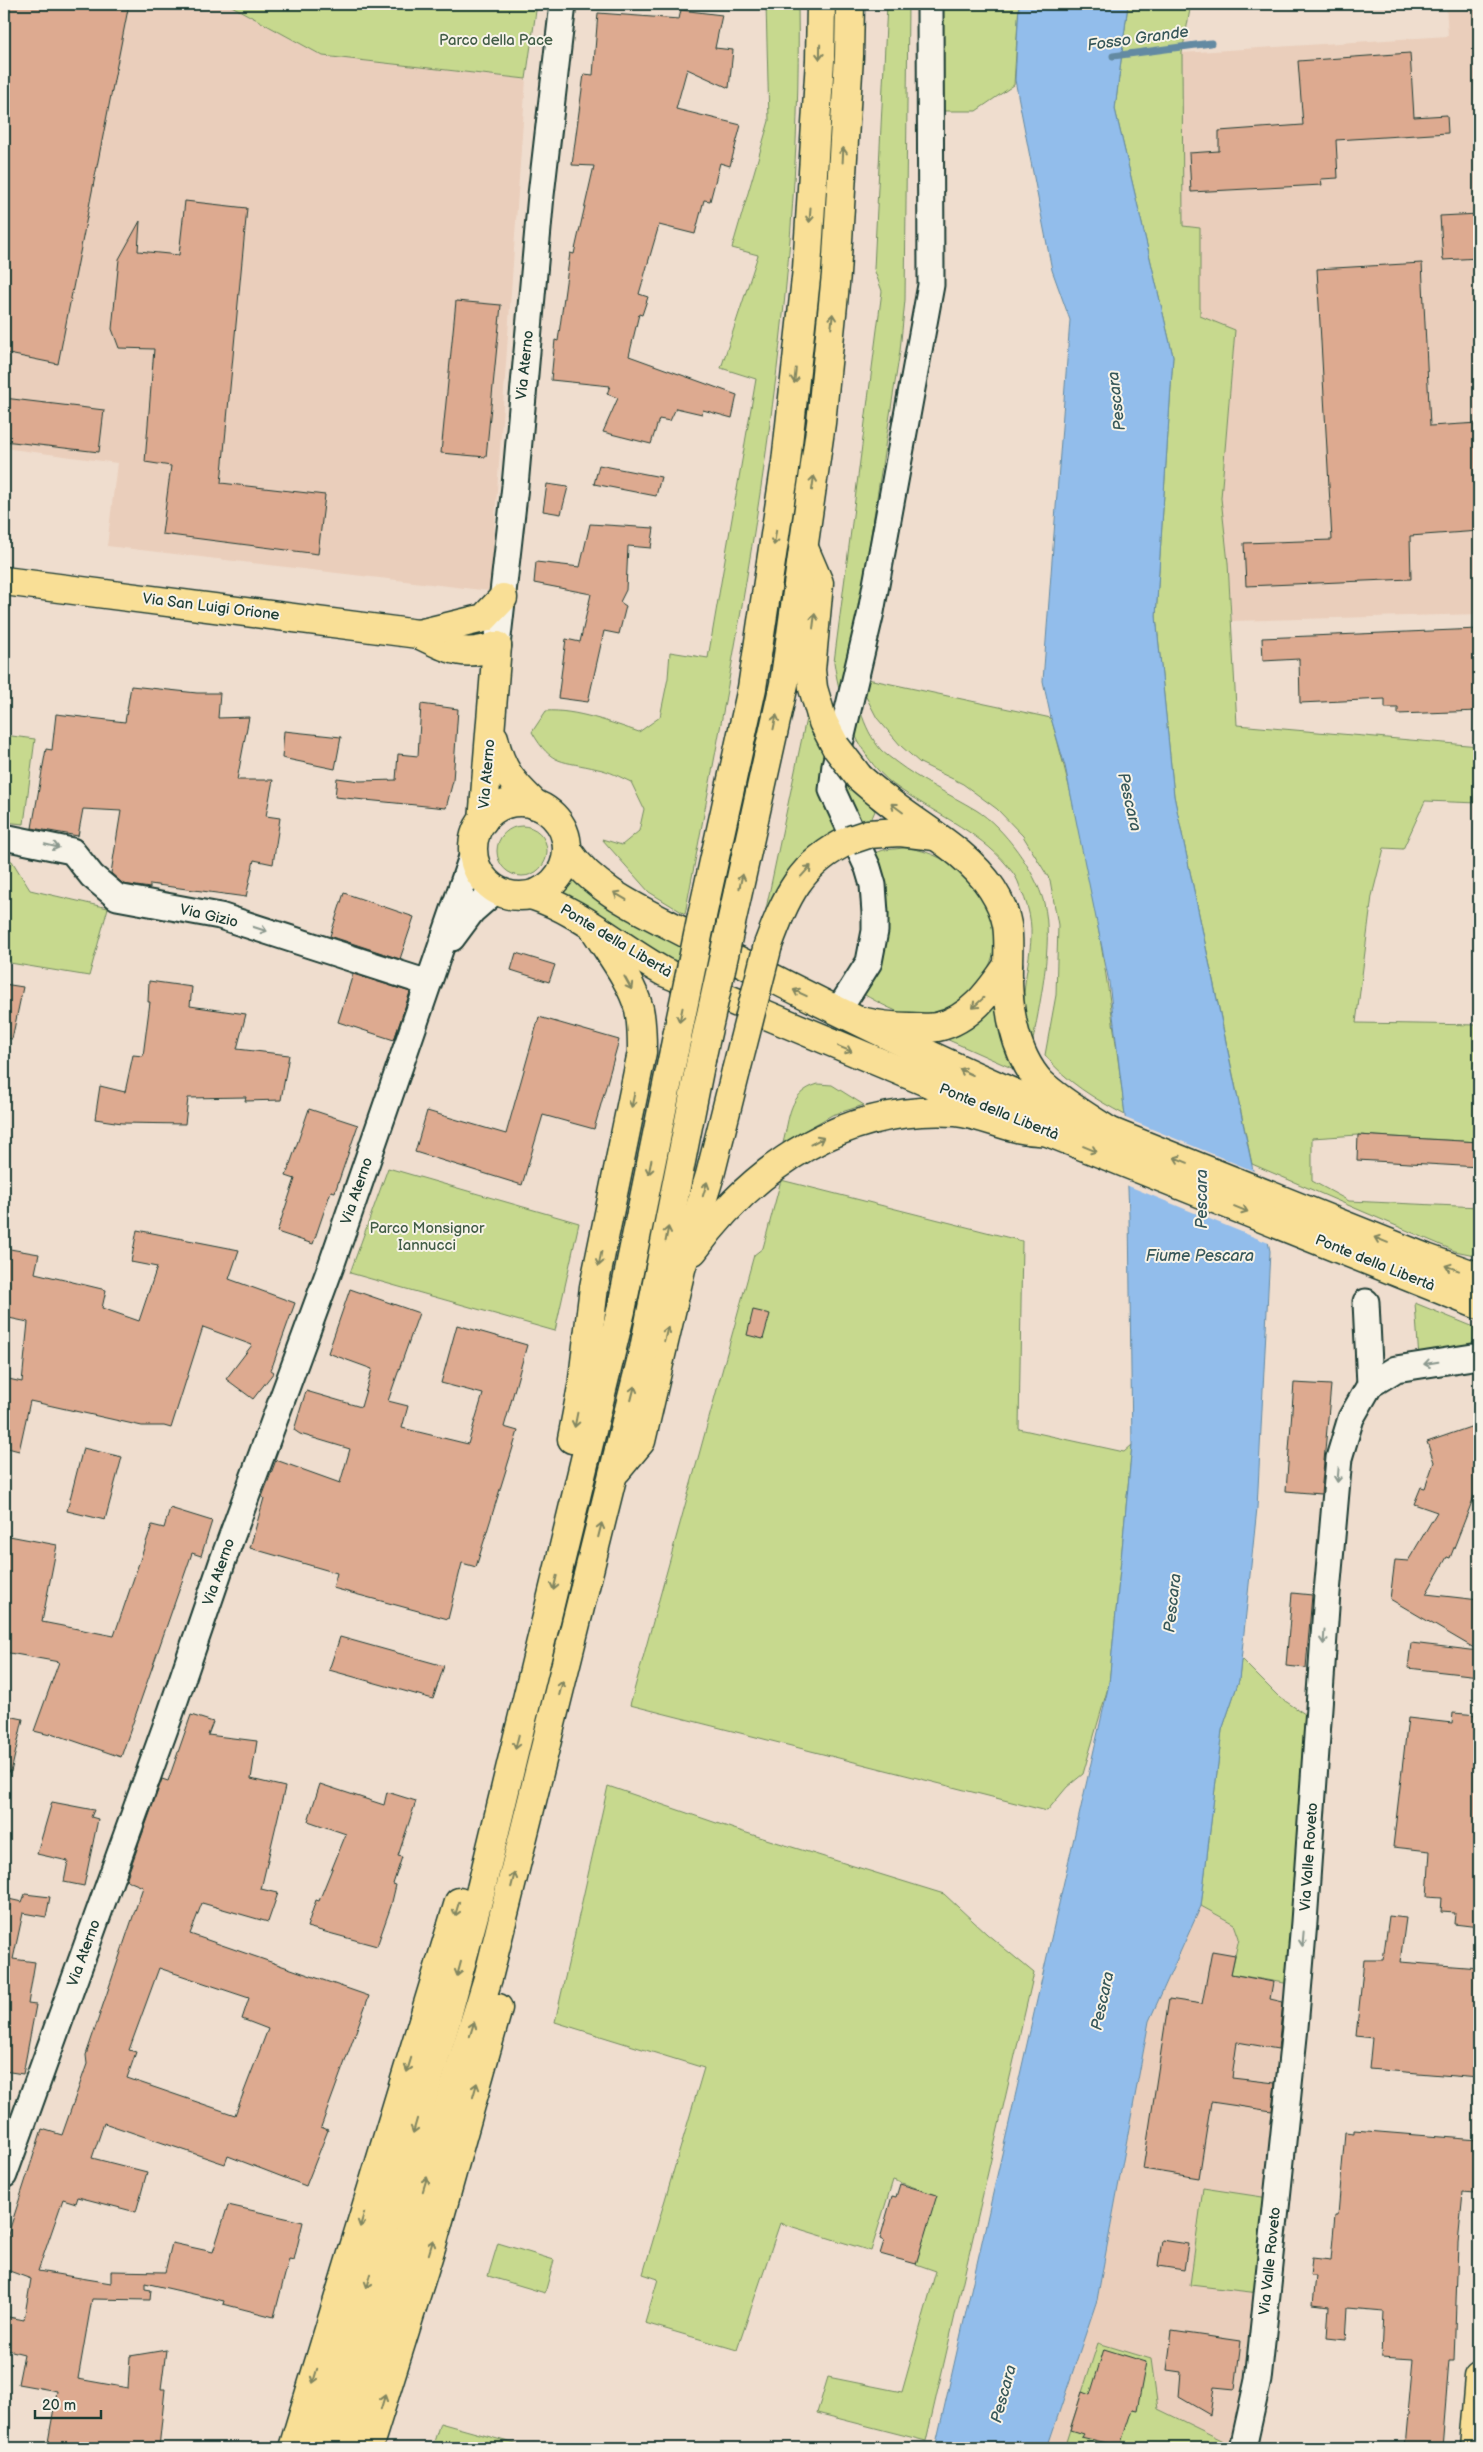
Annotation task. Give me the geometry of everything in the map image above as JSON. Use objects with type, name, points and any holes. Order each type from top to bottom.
[{"type":"main road","points":[[318,2448],[444,2027],[489,1854],[621,1311],[702,916],[752,688],[786,462],[807,269],[820,60],[821,4]]},
{"type":"main road","points":[[344,2448],[488,1978],[550,1735],[644,1349],[701,1060],[784,684],[821,423],[836,274],[849,56],[850,4]]},
{"type":"main road","points":[[804,548],[819,584],[811,670],[813,688],[823,722],[836,747],[859,777],[969,862],[991,888],[1007,922],[1010,935],[1008,965],[1012,1016],[1016,1035],[1026,1060],[1035,1076],[1052,1092],[1109,1131]]},
{"type":"main road","name":"Via San Luigi Orione","points":[[4,581],[435,637],[478,630],[484,633],[497,646]]},
{"type":"main road","name":"Via San Luigi Orione","points":[[435,637],[484,618],[503,598]]},
{"type":"main road","points":[[435,637],[493,692]]},
{"type":"main road","name":"Via Aterno","points":[[483,821],[497,646]]},
{"type":"main road","name":"Via Aterno","points":[[491,727],[497,755],[507,774],[514,785],[536,805]]},
{"type":"main road","points":[[517,802],[536,805],[549,812],[560,823],[566,836],[568,851],[565,865],[557,878],[545,889],[531,896],[507,895],[496,890],[482,878],[473,854],[475,836],[483,821],[498,808],[517,802]]},
{"type":"main road","points":[[613,1475],[641,1441],[681,1269],[710,1175],[768,945],[783,905],[800,878],[817,860],[832,848],[859,837],[900,832],[936,836]]},
{"type":"main road","name":"Ponte della Libertà","points":[[568,851],[577,865],[588,876],[661,921],[783,985],[849,1016],[1004,1109],[1021,1131],[1045,1131],[1422,1269],[1479,1277]]},
{"type":"main road","name":"Ponte della Libertà","points":[[531,896],[564,908],[632,954],[664,972],[1004,1109],[1109,1131],[1422,1269],[1479,1305]]},
{"type":"main road","points":[[575,1501],[566,1468],[582,1387],[594,1287],[642,1052],[642,1023],[635,998],[593,927]]},
{"type":"main road","points":[[849,1016],[881,1026],[936,1028],[951,1023],[968,1013],[985,996],[1008,965]]},
{"type":"main road","points":[[681,1269],[721,1214],[776,1167],[831,1134],[854,1124],[878,1117],[910,1112],[1004,1109]]},
{"type":"main road","points":[[368,2448],[433,2240],[514,1946],[548,1813],[550,1735]]},
{"type":"main road","points":[[293,2448],[467,1873],[489,1854]]},
{"type":"main road","points":[[1473,2448],[1479,2377]]},
{"type":"street","name":"Via Aterno","points":[[497,646],[541,195],[563,4]]},
{"type":"street","points":[[849,1016],[869,962],[875,931],[873,885],[868,868],[832,790],[835,766],[871,612],[931,285],[930,4]]},
{"type":"street","name":"Via Gizio","points":[[4,837],[72,851],[92,876],[116,898],[220,916],[430,976]]},
{"type":"street","name":"Via Aterno","points":[[4,2175],[171,1712],[235,1525],[331,1266],[473,854]]},
{"type":"street","name":"Via Aterno","points":[[430,976],[472,911],[496,890]]},
{"type":"street","points":[[1366,1302],[1370,1385]]},
{"type":"street","name":"Via Valle Roveto","points":[[1243,2448],[1258,2380],[1295,2027],[1327,1593],[1339,1458],[1351,1418],[1370,1385],[1396,1369],[1479,1356]]},
{"type":"shaded area","points":[[4,4],[228,4],[323,56],[526,79],[490,591],[107,546],[117,463],[4,448]]},
{"type":"shaded area","points":[[1446,4],[1479,4],[1479,614],[1232,621],[1221,498],[1235,330],[1199,316],[1200,228],[1183,226],[1182,53],[1448,36]]},
{"type":"shaded area","points":[[1201,1906],[1234,1924],[1239,1937],[1232,1974],[1296,1985],[1269,2198],[1203,2188],[1259,2293],[1247,2377],[1232,2445],[1158,2409],[1151,2359],[1098,2343],[1064,2448],[1047,2448],[1097,2300],[1149,2021]]},
{"type":"green space","name":"Parco della Pace","points":[[228,4],[537,4],[526,79],[323,56]]},
{"type":"green space","points":[[766,4],[798,4],[797,119],[790,233],[765,461],[747,575],[685,914],[649,892],[602,839],[622,845],[639,831],[644,809],[631,782],[606,771],[567,763],[552,757],[532,732],[546,711],[557,711],[593,717],[639,732],[660,717],[668,678],[670,652],[708,658],[756,379],[721,368],[758,255],[732,248],[769,121]]},
{"type":"green space","points":[[887,4],[908,4],[905,300],[900,351],[850,669],[864,722],[881,750],[915,775],[987,818],[1018,851],[1034,878],[1044,903],[1047,919],[1047,937],[1042,994],[1032,1046],[1025,1023],[1024,1009],[1024,993],[1031,936],[1030,922],[1027,906],[1017,879],[1002,859],[989,847],[975,836],[901,790],[886,779],[874,765],[854,734],[847,716],[834,662],[882,291],[874,269]]},
{"type":"green space","points":[[939,4],[1019,4],[1014,85],[976,111],[939,111]]},
{"type":"green space","points":[[1128,4],[1191,4],[1182,53],[1183,226],[1200,228],[1200,316],[1235,330],[1221,498],[1228,563],[1237,725],[1479,746],[1479,803],[1425,801],[1403,849],[1384,848],[1372,896],[1356,1023],[1479,1025],[1479,1142],[1358,1135],[1312,1138],[1312,1181],[1349,1201],[1479,1207],[1479,1256],[1455,1251],[1252,1164],[1174,796],[1156,616],[1173,356],[1115,109]]},
{"type":"green space","points":[[863,678],[1051,718],[1076,816],[1096,915],[1125,1115],[1072,1082],[1045,1055],[1056,995],[1058,925],[1050,880],[1023,836],[997,809],[963,784],[920,763],[901,746],[877,718],[863,691]]},
{"type":"green space","points":[[808,709],[840,776],[875,811],[867,829],[849,836],[759,942]]},
{"type":"green space","points":[[4,735],[35,739],[24,824],[4,822]]},
{"type":"green space","points":[[522,826],[532,828],[540,833],[545,841],[547,851],[545,861],[540,869],[532,874],[522,876],[512,874],[504,869],[499,861],[497,851],[499,841],[504,833],[512,828]]},
{"type":"green space","points":[[904,848],[922,851],[940,858],[957,869],[972,883],[983,899],[991,917],[995,936],[991,962],[979,982],[952,1007],[942,1013],[924,1017],[904,1014],[856,990],[871,854],[884,850]]},
{"type":"green space","points":[[4,859],[12,861],[30,890],[108,908],[89,976],[4,962]]},
{"type":"green space","points":[[573,870],[583,884],[686,951],[683,966],[642,948],[586,905],[558,890],[568,882]]},
{"type":"green space","points":[[1001,996],[1025,1074],[944,1038],[977,1022],[990,1011]]},
{"type":"green space","points":[[818,1084],[832,1085],[864,1105],[832,1115],[783,1143],[789,1115],[796,1100],[801,1093]]},
{"type":"green space","name":"Parco Monsignor Iannucci","points":[[388,1168],[579,1223],[555,1331],[350,1273]]},
{"type":"green space","points":[[781,1180],[1022,1241],[1019,1429],[1124,1452],[1132,1445],[1109,1684],[1083,1774],[1067,1787],[1047,1811],[630,1705],[754,1255],[763,1248]]},
{"type":"green space","points":[[1415,1303],[1479,1329],[1479,1346],[1419,1359]]},
{"type":"green space","points":[[1241,1659],[1279,1697],[1314,1720],[1296,1985],[1231,1974],[1239,1938],[1234,1924],[1201,1906],[1222,1730],[1239,1680]]},
{"type":"green space","points":[[608,1786],[737,1830],[944,1894],[987,1934],[1034,1973],[926,2441],[817,2413],[828,2377],[902,2392],[936,2271],[916,2264],[936,2195],[893,2180],[871,2251],[780,2223],[737,2350],[645,2323],[658,2279],[643,2274],[704,2068],[555,2022]]},
{"type":"green space","points":[[1203,2188],[1269,2198],[1259,2293],[1190,2285]]},
{"type":"green space","points":[[498,2243],[554,2260],[545,2293],[488,2276]]},
{"type":"green space","points":[[1098,2343],[1151,2359],[1158,2409],[1232,2445],[1232,2448],[1064,2448]]},
{"type":"green space","points":[[440,2423],[530,2448],[432,2448]]},
{"type":"water","name":"Fiume Pescara","points":[[1019,4],[1128,4],[1115,109],[1173,356],[1156,616],[1174,796],[1270,1251],[1257,1508],[1239,1680],[1222,1730],[1201,1906],[1149,2021],[1097,2300],[1047,2448],[935,2448],[1109,1684],[1132,1445],[1129,1214],[1125,1115],[1109,982],[1065,766],[1051,718],[1043,681],[1070,320],[1052,270],[1015,80]]},
{"type":"pier","points":[[1123,1117],[1256,1172],[1271,1244],[1126,1185]]},
{"type":"building","points":[[4,4],[129,4],[58,364],[4,353]]},
{"type":"building","points":[[681,10],[722,15],[715,48],[733,50],[729,88],[687,69],[676,109],[741,125],[730,166],[720,163],[710,201],[704,200],[695,234],[659,225],[639,294],[648,297],[642,315],[639,314],[629,356],[737,395],[732,418],[703,410],[702,414],[676,408],[670,421],[659,419],[651,444],[603,432],[618,398],[607,394],[610,386],[551,380],[555,340],[558,341],[570,253],[574,254],[594,166],[572,165],[584,74],[593,75],[598,13],[679,19]]},
{"type":"building","points":[[1410,53],[1414,117],[1447,115],[1448,133],[1336,140],[1338,178],[1321,179],[1322,185],[1191,192],[1189,153],[1219,151],[1219,131],[1303,125],[1298,61]]},
{"type":"building","points":[[185,201],[247,208],[221,483],[325,495],[318,554],[162,534],[171,466],[145,462],[154,349],[119,348],[112,329],[119,259],[140,221],[138,251],[179,255]]},
{"type":"building","points":[[1479,214],[1479,258],[1443,260],[1440,216]]},
{"type":"building","points":[[1422,263],[1430,426],[1479,423],[1479,531],[1410,536],[1411,579],[1246,586],[1244,543],[1332,540],[1317,269]]},
{"type":"building","points":[[456,301],[501,305],[486,457],[441,453]]},
{"type":"building","points":[[4,398],[104,410],[99,452],[4,441]]},
{"type":"building","points":[[599,465],[661,477],[656,496],[594,484]]},
{"type":"building","points":[[547,484],[568,487],[561,514],[543,511]]},
{"type":"building","points":[[590,524],[654,528],[651,548],[628,546],[626,590],[620,602],[626,606],[619,634],[604,631],[588,702],[558,698],[566,639],[580,642],[591,594],[534,583],[536,562],[580,567]]},
{"type":"building","points":[[1479,629],[1479,711],[1398,714],[1398,708],[1385,708],[1385,699],[1300,703],[1299,659],[1263,661],[1262,638]]},
{"type":"building","points":[[131,686],[197,693],[220,693],[218,718],[249,717],[237,780],[273,780],[266,816],[280,818],[273,864],[254,860],[246,897],[150,884],[150,888],[123,884],[111,873],[121,811],[83,809],[78,836],[32,828],[46,749],[52,750],[56,714],[125,722]]},
{"type":"building","points":[[421,704],[458,709],[453,781],[446,808],[335,797],[337,778],[360,781],[396,780],[398,754],[418,756]]},
{"type":"building","points":[[284,731],[341,737],[335,769],[282,758]]},
{"type":"building","points":[[344,893],[414,917],[400,959],[330,936]]},
{"type":"building","points":[[516,953],[555,965],[549,982],[511,970]]},
{"type":"building","points":[[353,974],[410,992],[394,1040],[338,1022]]},
{"type":"building","points":[[149,981],[192,987],[190,1006],[246,1014],[237,1049],[289,1055],[281,1100],[245,1101],[246,1097],[188,1098],[185,1124],[122,1123],[95,1119],[100,1086],[125,1092],[133,1055],[143,1056],[150,1002],[148,1002]]},
{"type":"building","points":[[4,984],[23,987],[12,1039],[4,1038]]},
{"type":"building","points":[[539,1017],[619,1040],[594,1129],[543,1115],[522,1185],[415,1152],[427,1111],[506,1134]]},
{"type":"building","points":[[309,1109],[358,1125],[335,1192],[331,1191],[313,1244],[277,1232],[295,1179],[286,1176]]},
{"type":"building","points":[[1358,1135],[1479,1142],[1479,1167],[1357,1160]]},
{"type":"building","points":[[137,1230],[239,1250],[229,1279],[295,1303],[271,1370],[274,1372],[253,1399],[226,1379],[252,1345],[203,1327],[171,1428],[164,1426],[142,1426],[30,1401],[19,1451],[4,1447],[4,1378],[22,1382],[28,1322],[4,1317],[4,1248],[39,1254],[35,1273],[106,1290],[102,1308],[139,1321],[157,1267],[131,1262]]},
{"type":"building","points":[[350,1289],[419,1313],[388,1401],[408,1406],[402,1428],[468,1444],[483,1394],[441,1383],[457,1325],[527,1345],[504,1427],[518,1431],[476,1567],[462,1563],[448,1619],[333,1588],[337,1573],[250,1548],[264,1498],[262,1497],[276,1460],[340,1483],[350,1449],[300,1434],[294,1430],[306,1391],[361,1407],[372,1369],[328,1353]]},
{"type":"building","points":[[753,1310],[770,1314],[763,1339],[747,1335]]},
{"type":"building","points":[[1294,1383],[1331,1385],[1321,1494],[1286,1491]]},
{"type":"building","points":[[1479,1424],[1479,1484],[1450,1558],[1447,1557],[1426,1594],[1479,1600],[1479,1651],[1390,1599],[1395,1560],[1408,1561],[1437,1512],[1414,1504],[1421,1487],[1425,1488],[1434,1462],[1427,1442]]},
{"type":"building","points":[[83,1448],[122,1457],[105,1520],[67,1511]]},
{"type":"building","points":[[170,1508],[212,1521],[201,1556],[192,1553],[121,1757],[51,1733],[50,1735],[34,1731],[59,1662],[4,1652],[4,1535],[57,1545],[42,1622],[114,1636],[152,1525],[164,1528]]},
{"type":"building","points":[[1292,1593],[1312,1595],[1306,1668],[1286,1666]]},
{"type":"building","points":[[340,1637],[444,1666],[433,1699],[329,1670]]},
{"type":"building","points":[[1411,1643],[1479,1651],[1479,1676],[1408,1668]]},
{"type":"building","points":[[1453,1713],[1479,1715],[1479,1927],[1454,1924],[1455,1913],[1441,1912],[1442,1898],[1427,1897],[1430,1851],[1393,1847],[1408,1718],[1452,1723]]},
{"type":"building","points":[[4,1715],[23,1719],[11,1772],[4,1771]]},
{"type":"building","points":[[191,1715],[213,1722],[208,1735],[257,1741],[251,1779],[285,1787],[261,1889],[278,1893],[268,1922],[202,1903],[190,1934],[369,1996],[321,2127],[328,2130],[306,2186],[228,2156],[225,2164],[104,2123],[92,2158],[147,2172],[136,2212],[78,2197],[76,2203],[63,2199],[38,2271],[111,2283],[111,2271],[165,2272],[172,2243],[213,2252],[228,2205],[303,2222],[294,2260],[289,2259],[274,2317],[223,2304],[224,2301],[145,2283],[145,2289],[151,2290],[150,2300],[92,2299],[78,2379],[128,2388],[130,2356],[166,2350],[161,2389],[165,2389],[159,2448],[47,2448],[57,2391],[18,2384],[24,2354],[4,2349],[4,2316],[24,2320],[31,2279],[4,2269],[4,2247],[42,2129],[62,2135],[87,2064],[86,2055],[143,1887],[126,1880],[162,1779],[168,1781]],"holes":[[[159,1968],[249,1998],[242,2019],[268,2029],[235,2115],[127,2078],[136,2052],[129,2050]]]},
{"type":"building","points":[[320,1784],[384,1805],[387,1792],[416,1801],[398,1856],[402,1857],[393,1884],[396,1885],[391,1906],[377,1946],[307,1927],[316,1900],[319,1901],[346,1834],[308,1821]]},
{"type":"building","points":[[52,1802],[94,1810],[91,1817],[98,1819],[84,1886],[64,1882],[68,1861],[37,1854]]},
{"type":"building","points":[[25,1894],[50,1897],[46,1917],[23,1913],[13,1959],[35,1962],[28,2004],[36,2005],[23,2074],[4,2071],[4,1898],[22,1902]]},
{"type":"building","points":[[1389,1916],[1406,1918],[1400,1962],[1479,1968],[1479,2078],[1369,2069],[1372,2038],[1356,2036],[1364,1960],[1383,1960]]},
{"type":"building","points":[[1212,1951],[1235,1955],[1231,1974],[1273,1982],[1270,1999],[1283,2002],[1278,2049],[1237,2042],[1232,2078],[1275,2083],[1272,2111],[1211,2102],[1199,2178],[1143,2169],[1169,1999],[1202,2004]]},
{"type":"building","points":[[1354,2130],[1478,2140],[1475,2193],[1463,2192],[1458,2243],[1454,2361],[1449,2361],[1442,2448],[1405,2448],[1413,2359],[1381,2357],[1383,2311],[1348,2308],[1346,2340],[1327,2338],[1329,2306],[1313,2304],[1316,2276],[1310,2276],[1312,2258],[1331,2260],[1335,2215],[1338,2215],[1345,2132],[1354,2133]]},
{"type":"building","points":[[900,2184],[937,2195],[916,2264],[880,2254],[884,2241],[880,2239],[892,2196],[896,2197]]},
{"type":"building","points":[[1162,2240],[1188,2244],[1184,2270],[1158,2266]]},
{"type":"building","points":[[1172,2331],[1241,2341],[1235,2389],[1214,2387],[1210,2415],[1179,2397],[1181,2372],[1167,2370]]},
{"type":"building","points":[[1104,2349],[1146,2362],[1137,2410],[1132,2409],[1120,2446],[1081,2437],[1083,2434],[1070,2430],[1082,2392],[1090,2395]]},
{"type":"waterway","name":"Fosso Grande","points":[[1113,56],[1211,43]]},
{"type":"water label","name":"Pescara","points":[[1117,401]]},
{"type":"water label","name":"Pescara","points":[[1129,802]]},
{"type":"water label","name":"Pescara","points":[[1202,1199]]},
{"type":"water label","name":"Pescara","points":[[1173,1603]]},
{"type":"water label","name":"Pescara","points":[[1103,2001]]},
{"type":"water label","name":"Pescara","points":[[1004,2394]]}]
